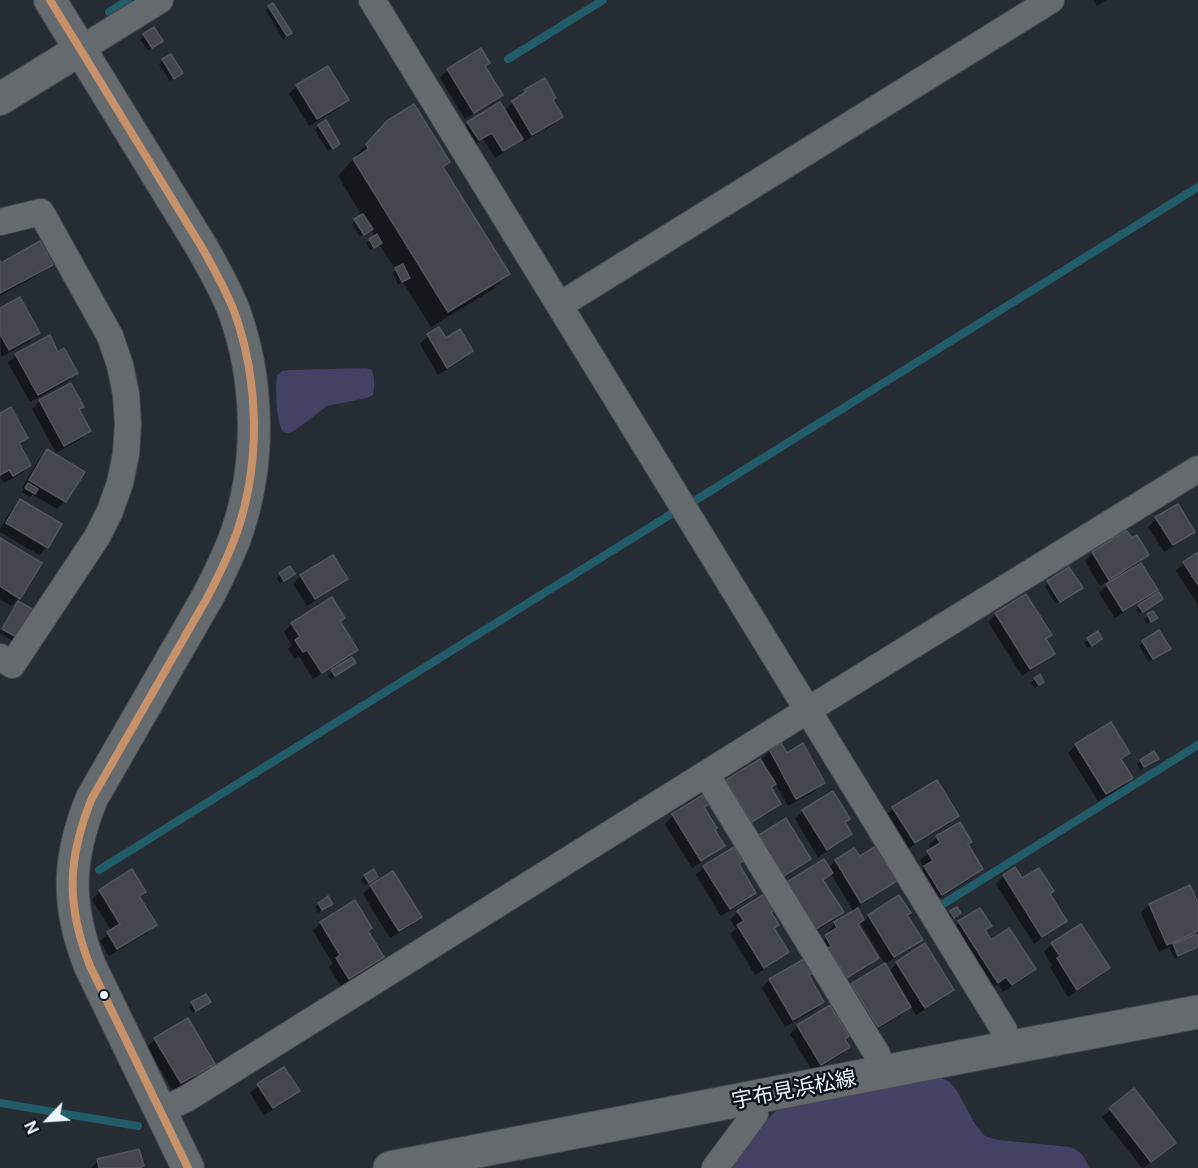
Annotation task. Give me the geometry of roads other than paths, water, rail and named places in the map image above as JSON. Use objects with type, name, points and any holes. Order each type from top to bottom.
[{"type":"main road","name":"宇布見浜松線","points":[[390,1168],[1198,1012]]},
{"type":"street","points":[[50,0],[220,278],[234,312],[251,385],[254,422],[247,495],[224,566],[92,798],[76,845],[74,861],[72,894],[81,943],[188,1168]]},
{"type":"street","points":[[0,99],[160,0]]},
{"type":"street","points":[[372,0],[1004,1030],[1007,1048]]},
{"type":"street","points":[[560,305],[1051,0]]},
{"type":"street","points":[[0,222],[41,212],[110,336],[120,365],[126,394],[128,424],[126,454],[120,483],[97,537],[12,664],[0,657]]},
{"type":"street","points":[[160,1111],[196,1092],[1198,469]]},
{"type":"street","points":[[706,774],[877,1054],[881,1073]]},
{"type":"street","points":[[715,1168],[755,1114],[752,1098]]},
{"type":"waterway","points":[[109,12],[128,0]]},
{"type":"waterway","points":[[508,59],[603,0]]},
{"type":"waterway","points":[[691,503],[1198,187]]},
{"type":"waterway","points":[[99,870],[676,511]]},
{"type":"waterway","points":[[943,904],[1198,745]]},
{"type":"waterway","points":[[0,1103],[138,1126]]}]
